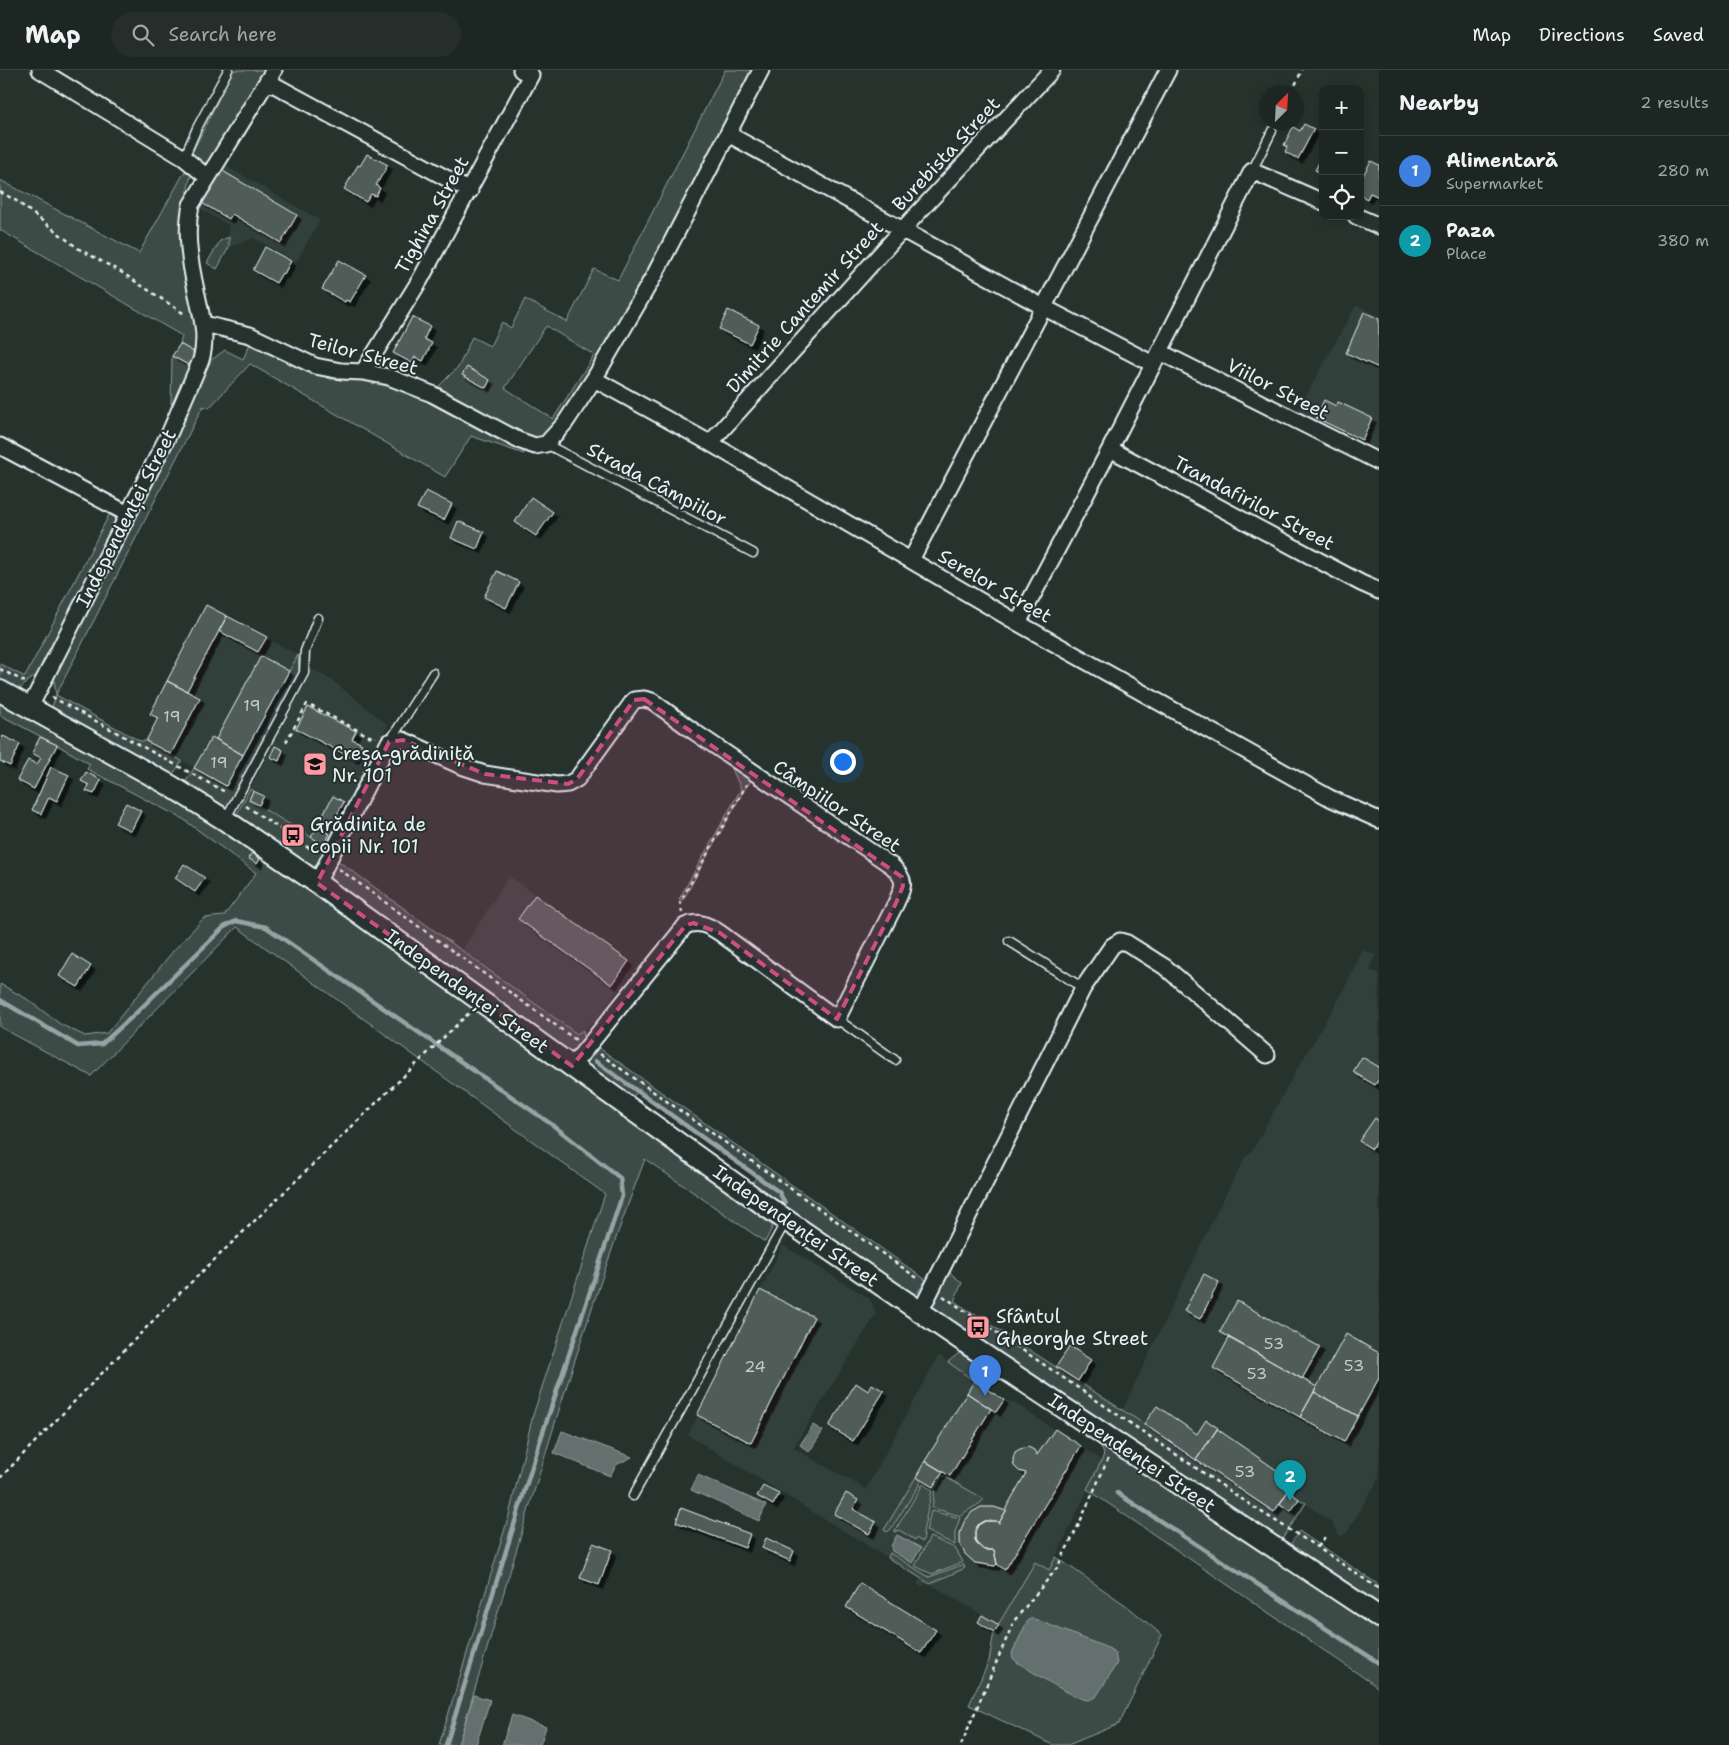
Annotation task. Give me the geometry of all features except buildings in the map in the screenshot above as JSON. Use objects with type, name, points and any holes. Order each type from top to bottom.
[{"type":"main road","name":"Independenței Street","points":[[0,691],[171,786],[225,820],[317,882],[786,1220],[920,1312],[1379,1616]]},
{"type":"street","points":[[40,70],[184,158],[207,177]]},
{"type":"street","points":[[546,444],[565,423],[594,379],[656,274],[761,70]]},
{"type":"street","name":"Burebista Street","points":[[728,134],[902,230],[1052,70]]},
{"type":"street","points":[[911,560],[1045,308],[1168,70]]},
{"type":"street","name":"Tighina Street","points":[[364,372],[420,280],[470,191],[526,73]]},
{"type":"street","points":[[204,324],[189,250],[188,218],[191,205],[270,76],[470,191]]},
{"type":"street","points":[[1018,623],[1110,449],[1252,171],[1319,200]]},
{"type":"street","points":[[1364,219],[1379,226]]},
{"type":"street","name":"Dimitrie Cantemir Street","points":[[710,443],[902,230],[1045,308],[1157,358]]},
{"type":"street","name":"Teilor Street","points":[[204,324],[250,335],[315,366],[389,377],[432,394],[518,440],[535,446],[546,444]]},
{"type":"street","name":"Independenței Street","points":[[30,707],[170,432],[201,360],[204,348],[204,324]]},
{"type":"street","name":"Viilor Street","points":[[1157,358],[1379,462]]},
{"type":"street","name":"Serelor Street","points":[[594,379],[710,443],[1018,623],[1330,798],[1379,820]]},
{"type":"street","points":[[0,446],[128,514]]},
{"type":"street","name":"Trandafirilor Street","points":[[1110,449],[1379,591]]},
{"type":"street","name":"Câmpiilor Street","points":[[389,742],[403,740],[440,757],[485,774],[568,784],[577,779],[634,700],[644,699],[652,701],[892,866],[902,876],[904,886],[837,1018]]},
{"type":"street","points":[[317,882],[389,742]]},
{"type":"street","points":[[572,1066],[685,926],[692,923],[709,926],[837,1018]]},
{"type":"street","points":[[920,1312],[1083,988],[1112,946],[1120,941],[1127,943],[1165,967],[1267,1054]]},
{"type":"lane","points":[[184,158],[197,128],[228,70]]},
{"type":"lane","points":[[1252,171],[1272,131]]},
{"type":"lane","name":"Strada Câmpiilor","points":[[546,444],[754,553]]},
{"type":"lane","points":[[225,820],[304,673],[305,651],[318,618]]},
{"type":"lane","points":[[389,742],[433,673]]},
{"type":"lane","points":[[1009,941],[1083,988]]},
{"type":"lane","points":[[837,1018],[895,1060]]},
{"type":"lane","points":[[634,1496],[786,1220]]},
{"type":"path","points":[[1295,85],[1302,70]]},
{"type":"path","points":[[0,192],[14,200],[79,249],[121,272],[181,312],[204,324]]},
{"type":"path","points":[[0,669],[182,767],[237,799],[328,861],[588,1047],[931,1288],[1255,1508],[1318,1547],[1379,1589]]},
{"type":"path","points":[[286,742],[307,704],[369,736],[389,742]]},
{"type":"path","points":[[685,926],[680,902],[742,790],[755,773]]},
{"type":"path","points":[[0,1478],[178,1295],[481,1001]]},
{"type":"path","points":[[961,1745],[1014,1621],[1057,1568],[1116,1442]]},
{"type":"path","points":[[1318,1547],[1327,1534]]},
{"type":"highlighted area","points":[[644,699],[902,877],[903,886],[837,1019],[720,933],[693,923],[685,926],[572,1066],[317,883],[389,742],[403,740],[485,774],[568,784],[577,779],[634,700]]},
{"type":"shaded area","points":[[233,70],[267,70],[212,160],[201,164],[190,157]]},
{"type":"shaded area","points":[[725,70],[752,70],[658,259],[560,424],[541,438],[528,439],[436,389],[459,366],[472,337],[490,346],[502,322],[511,328],[525,299],[567,322],[594,269],[618,280]],"holes":[[[546,326],[594,355],[553,419],[505,388]]]},
{"type":"shaded area","points":[[224,165],[320,220],[296,262],[254,238],[229,247],[228,225],[199,208]]},
{"type":"shaded area","points":[[185,171],[191,175],[185,201],[181,239],[199,345],[197,354],[180,344],[182,336],[0,230],[0,180],[139,253]]},
{"type":"shaded area","points":[[229,237],[229,247],[217,269],[207,263],[220,241]]},
{"type":"shaded area","points":[[1356,305],[1379,316],[1379,453],[1297,412]]},
{"type":"shaded area","points":[[251,342],[330,379],[371,381],[418,396],[447,408],[522,449],[524,454],[471,436],[445,477],[250,364],[209,408],[203,406],[56,695],[54,679],[210,361],[225,350],[243,359]]},
{"type":"shaded area","points":[[172,356],[190,366],[178,400],[171,404]]},
{"type":"shaded area","points":[[110,513],[117,520],[40,673],[19,690],[0,679],[0,664],[25,677]]},
{"type":"shaded area","points":[[206,605],[298,655],[226,786],[171,754],[158,718],[150,714]]},
{"type":"shaded area","points":[[298,655],[299,671],[226,812],[183,786],[194,768],[226,786]]},
{"type":"shaded area","name":"Creșa-grădiniță Nr. 101","points":[[312,669],[333,681],[388,725],[326,846],[259,805],[264,796],[250,789]]},
{"type":"shaded area","points":[[56,695],[140,741],[146,741],[182,761],[171,777],[51,710]]},
{"type":"shaded area","points":[[0,697],[115,760],[269,858],[773,1226],[765,1242],[645,1159],[593,1304],[524,1524],[458,1745],[439,1745],[509,1515],[533,1415],[605,1194],[237,927],[91,1076],[0,1027],[0,984],[27,999],[60,1024],[85,1036],[107,1033],[174,950],[204,918],[224,916],[256,873],[183,819],[87,769],[90,764],[0,715]]},
{"type":"shaded area","points":[[730,764],[753,779],[744,790],[683,900],[679,899],[741,789]]},
{"type":"shaded area","points":[[250,789],[253,791],[249,800],[326,846],[315,871],[235,817]]},
{"type":"shaded area","points":[[337,860],[577,1034],[583,1030],[584,1039],[570,1057],[328,880]]},
{"type":"shaded area","points":[[509,876],[629,961],[631,972],[596,1021],[578,1034],[462,950]]},
{"type":"shaded area","points":[[1363,950],[1375,955],[1370,971],[1379,973],[1379,1478],[1346,1534],[1340,1536],[1331,1522],[1288,1491],[1274,1512],[1122,1411],[1218,1209],[1246,1156],[1251,1153],[1292,1078],[1340,997]]},
{"type":"shaded area","points":[[599,1048],[926,1280],[914,1298],[749,1188],[757,1176],[639,1089],[630,1101],[584,1067]]},
{"type":"shaded area","points":[[783,1245],[870,1299],[876,1314],[793,1448],[866,1489],[939,1355],[974,1381],[1004,1400],[1014,1403],[1102,1460],[1049,1571],[1035,1563],[994,1632],[978,1622],[982,1615],[927,1582],[923,1587],[917,1584],[920,1578],[688,1435]]},
{"type":"shaded area","points":[[948,1271],[962,1283],[954,1301],[1144,1424],[1273,1512],[1280,1504],[1291,1511],[1299,1499],[1306,1503],[1281,1541],[929,1307]]},
{"type":"shaded area","points":[[959,1353],[982,1367],[974,1381],[948,1362]]},
{"type":"shaded area","points":[[813,1425],[823,1431],[809,1452],[800,1445]]},
{"type":"shaded area","points":[[562,1431],[632,1457],[616,1465],[610,1476],[554,1453]]},
{"type":"shaded area","points":[[1104,1444],[1379,1625],[1379,1688],[1087,1489],[1102,1460],[1104,1454],[1101,1447]]},
{"type":"shaded area","points":[[698,1475],[766,1505],[759,1521],[691,1490]]},
{"type":"shaded area","points":[[942,1475],[984,1499],[961,1516],[932,1508],[935,1489]]},
{"type":"shaded area","points":[[916,1477],[921,1482],[891,1529],[887,1532],[884,1530]]},
{"type":"shaded area","points":[[923,1484],[932,1490],[922,1542],[899,1530],[894,1532]]},
{"type":"shaded area","points":[[931,1511],[960,1518],[955,1532],[955,1545],[926,1531]]},
{"type":"shaded area","points":[[1299,1531],[1379,1585],[1379,1607],[1289,1547]]},
{"type":"shaded area","points":[[897,1535],[921,1548],[912,1563],[892,1551],[891,1546]]},
{"type":"shaded area","points":[[930,1537],[955,1548],[963,1562],[932,1574],[915,1566]]},
{"type":"shaded area","points":[[890,1553],[929,1577],[962,1565],[965,1568],[930,1584],[888,1558]]},
{"type":"shaded area","points":[[1056,1557],[1127,1606],[1162,1635],[1119,1724],[1068,1745],[1053,1745],[969,1705],[989,1661],[994,1632],[1035,1562],[1049,1570]]},
{"type":"shaded area","points":[[1032,1618],[1110,1649],[1115,1654],[1117,1663],[1096,1697],[1089,1700],[1074,1695],[1018,1663],[1013,1658],[1012,1653],[1027,1622]]},
{"type":"shaded area","points":[[474,1695],[490,1700],[476,1745],[458,1745]]},
{"type":"shaded area","points":[[512,1715],[546,1727],[540,1745],[502,1745]]},
{"type":"waterway","points":[[0,1000],[78,1046],[102,1044],[224,927],[236,921],[266,927],[554,1126],[620,1178],[622,1196],[539,1444],[446,1745]]},
{"type":"waterway","points":[[595,1061],[779,1192],[785,1203]]},
{"type":"waterway","points":[[1117,1493],[1379,1663]]},
{"type":"place","name":"Creșa-grădiniță Nr. 101","points":[[315,764]]},
{"type":"place","name":"Grădinița de copii Nr. 101","points":[[293,835]]},
{"type":"place","name":"Sfântul Gheorghe Street","points":[[978,1327]]},
{"type":"place","name":"Alimentară","points":[[985,1396]]},
{"type":"place","name":"Paza","points":[[1290,1501]]}]
